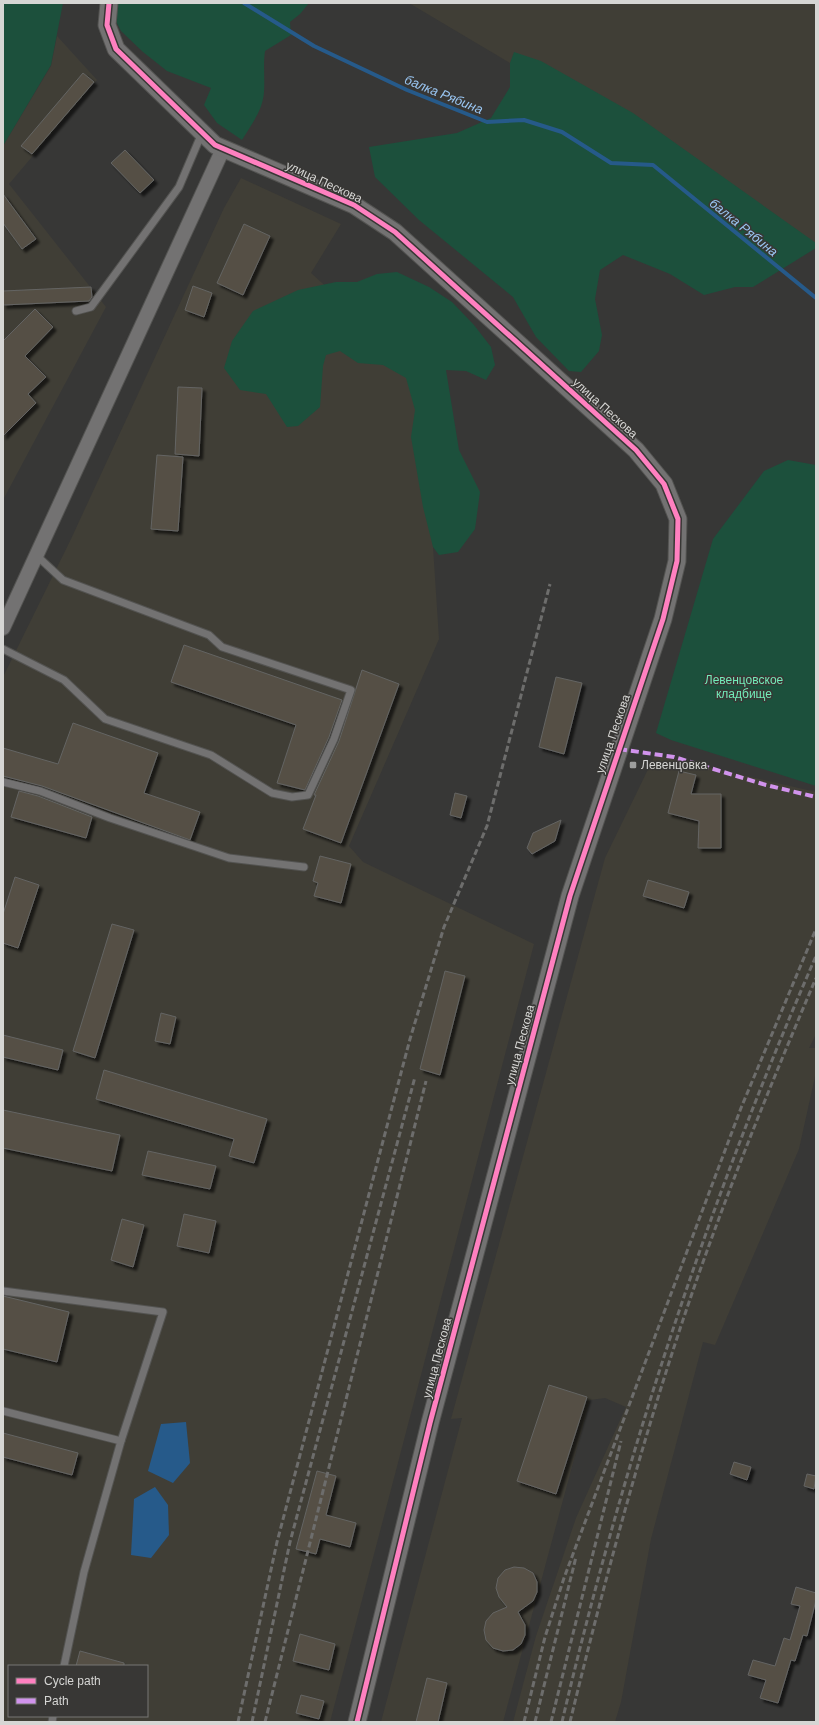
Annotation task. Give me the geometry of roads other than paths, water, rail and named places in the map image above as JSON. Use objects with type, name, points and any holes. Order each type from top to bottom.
[{"type":"street","name":"улица Пескова","points":[[106,4],[107,24],[116,49],[215,145],[354,205],[395,232],[636,450],[664,484],[678,519],[677,561],[663,619],[570,896],[430,1423],[357,1722]]},
{"type":"street","points":[[3,628],[223,149]]},
{"type":"lane","points":[[76,311],[91,307],[179,186],[202,133]]},
{"type":"lane","points":[[3,649],[64,680],[106,719],[211,755],[272,793],[292,797],[308,795],[334,739],[351,690],[222,647],[209,635],[63,580],[36,555]]},
{"type":"lane","points":[[3,782],[40,791],[110,818],[229,858],[304,867]]},
{"type":"lane","points":[[3,1291],[163,1312],[121,1441],[84,1572],[64,1665]]},
{"type":"lane","points":[[3,1411],[121,1441]]},
{"type":"water","points":[[186,1422],[190,1463],[173,1483],[148,1471],[161,1424]]},
{"type":"water","points":[[155,1487],[168,1505],[169,1535],[151,1558],[131,1555],[134,1499]]},
{"type":"waterway","name":"балка Рябина","points":[[244,3],[314,46],[407,90],[487,122],[524,120],[562,132],[611,163],[653,165],[816,298]]},
{"type":"railway","points":[[238,1722],[277,1542],[410,1039],[444,927],[487,826],[550,584]]},
{"type":"railway","points":[[524,1722],[545,1637],[564,1578],[741,1108],[816,929]]},
{"type":"railway","points":[[562,1722],[586,1624],[613,1526],[641,1429],[672,1333],[739,1143],[816,956]]},
{"type":"railway","points":[[570,1722],[624,1514],[670,1359],[717,1224],[748,1142],[816,978]]},
{"type":"railway","points":[[252,1722],[290,1542],[415,1077]]},
{"type":"railway","points":[[265,1722],[426,1081]]},
{"type":"railway","points":[[551,1722],[621,1441]]},
{"type":"railway","points":[[535,1722],[576,1557]]},
{"type":"place","name":"Левенцовка","points":[[633,765]]},
{"type":"park label","name":"Левенцовское кладбище","points":[[744,687]]}]
